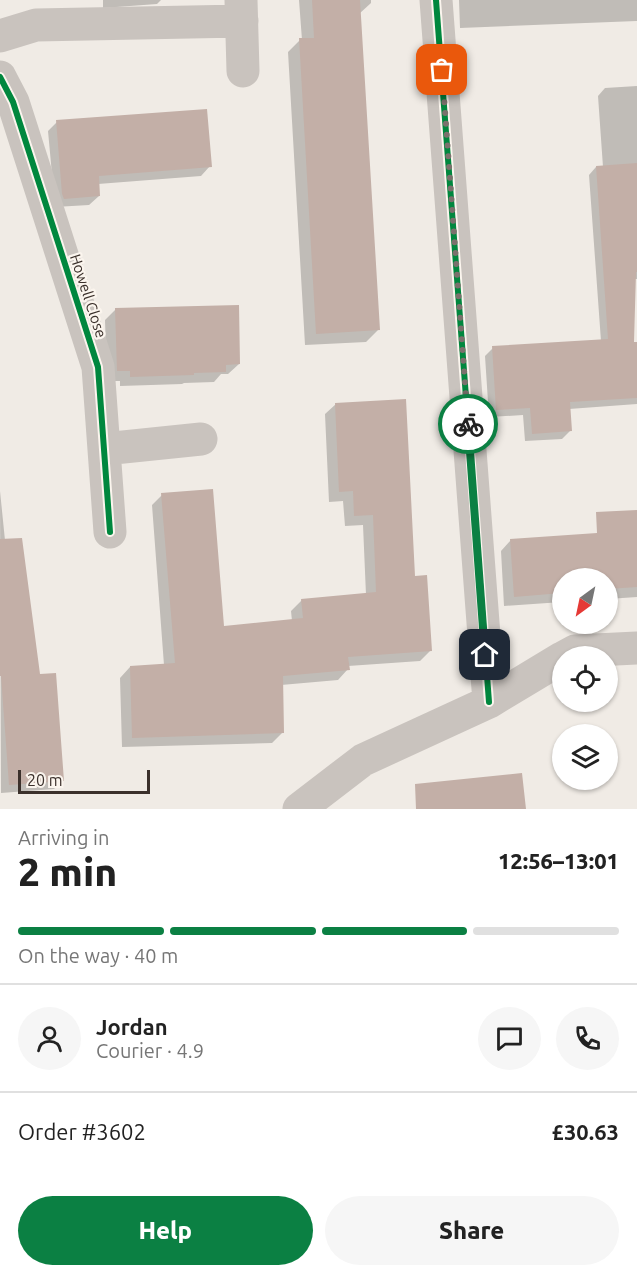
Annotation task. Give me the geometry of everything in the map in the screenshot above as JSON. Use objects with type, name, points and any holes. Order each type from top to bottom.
[{"type":"street","points":[[436,0],[489,702]]},
{"type":"street","points":[[0,36],[36,26],[241,11],[243,70]]},
{"type":"street","name":"Howell Close","points":[[0,77],[13,102],[98,367],[111,532]]},
{"type":"street","points":[[104,449],[201,439]]},
{"type":"street","points":[[618,649],[637,648]]},
{"type":"street","points":[[299,809],[363,760],[489,702],[552,665]]},
{"type":"building","points":[[312,0],[360,0],[380,330],[316,334],[299,38],[314,38]]},
{"type":"building","points":[[207,109],[212,167],[99,176],[100,196],[64,199],[56,120]]},
{"type":"building","points":[[637,163],[637,272],[634,342],[637,342],[637,398],[570,402],[572,431],[532,434],[530,408],[496,410],[492,346],[608,339],[596,166]]},
{"type":"building","points":[[239,305],[240,364],[226,365],[226,372],[130,377],[130,371],[117,371],[115,308]]},
{"type":"building","points":[[406,399],[415,576],[427,575],[432,651],[348,657],[350,670],[283,676],[284,733],[132,738],[130,666],[175,663],[161,493],[213,489],[224,626],[303,618],[301,599],[376,592],[373,515],[354,516],[353,491],[339,492],[335,403]]},
{"type":"building","points":[[637,510],[637,587],[618,588],[618,568],[552,568],[552,594],[514,597],[510,539],[597,533],[596,512]]},
{"type":"building","points":[[22,538],[40,674],[56,673],[64,781],[9,785],[0,676],[0,539]]},
{"type":"building","points":[[522,773],[526,809],[416,809],[415,784]]},
{"type":"cycle path","points":[[436,0],[489,702]]},
{"type":"cycle path","points":[[0,77],[13,102],[98,367],[110,532]]},
{"type":"way so far","points":[[442,70],[468,424]]},
{"type":"route","points":[[468,424],[485,655]]}]
